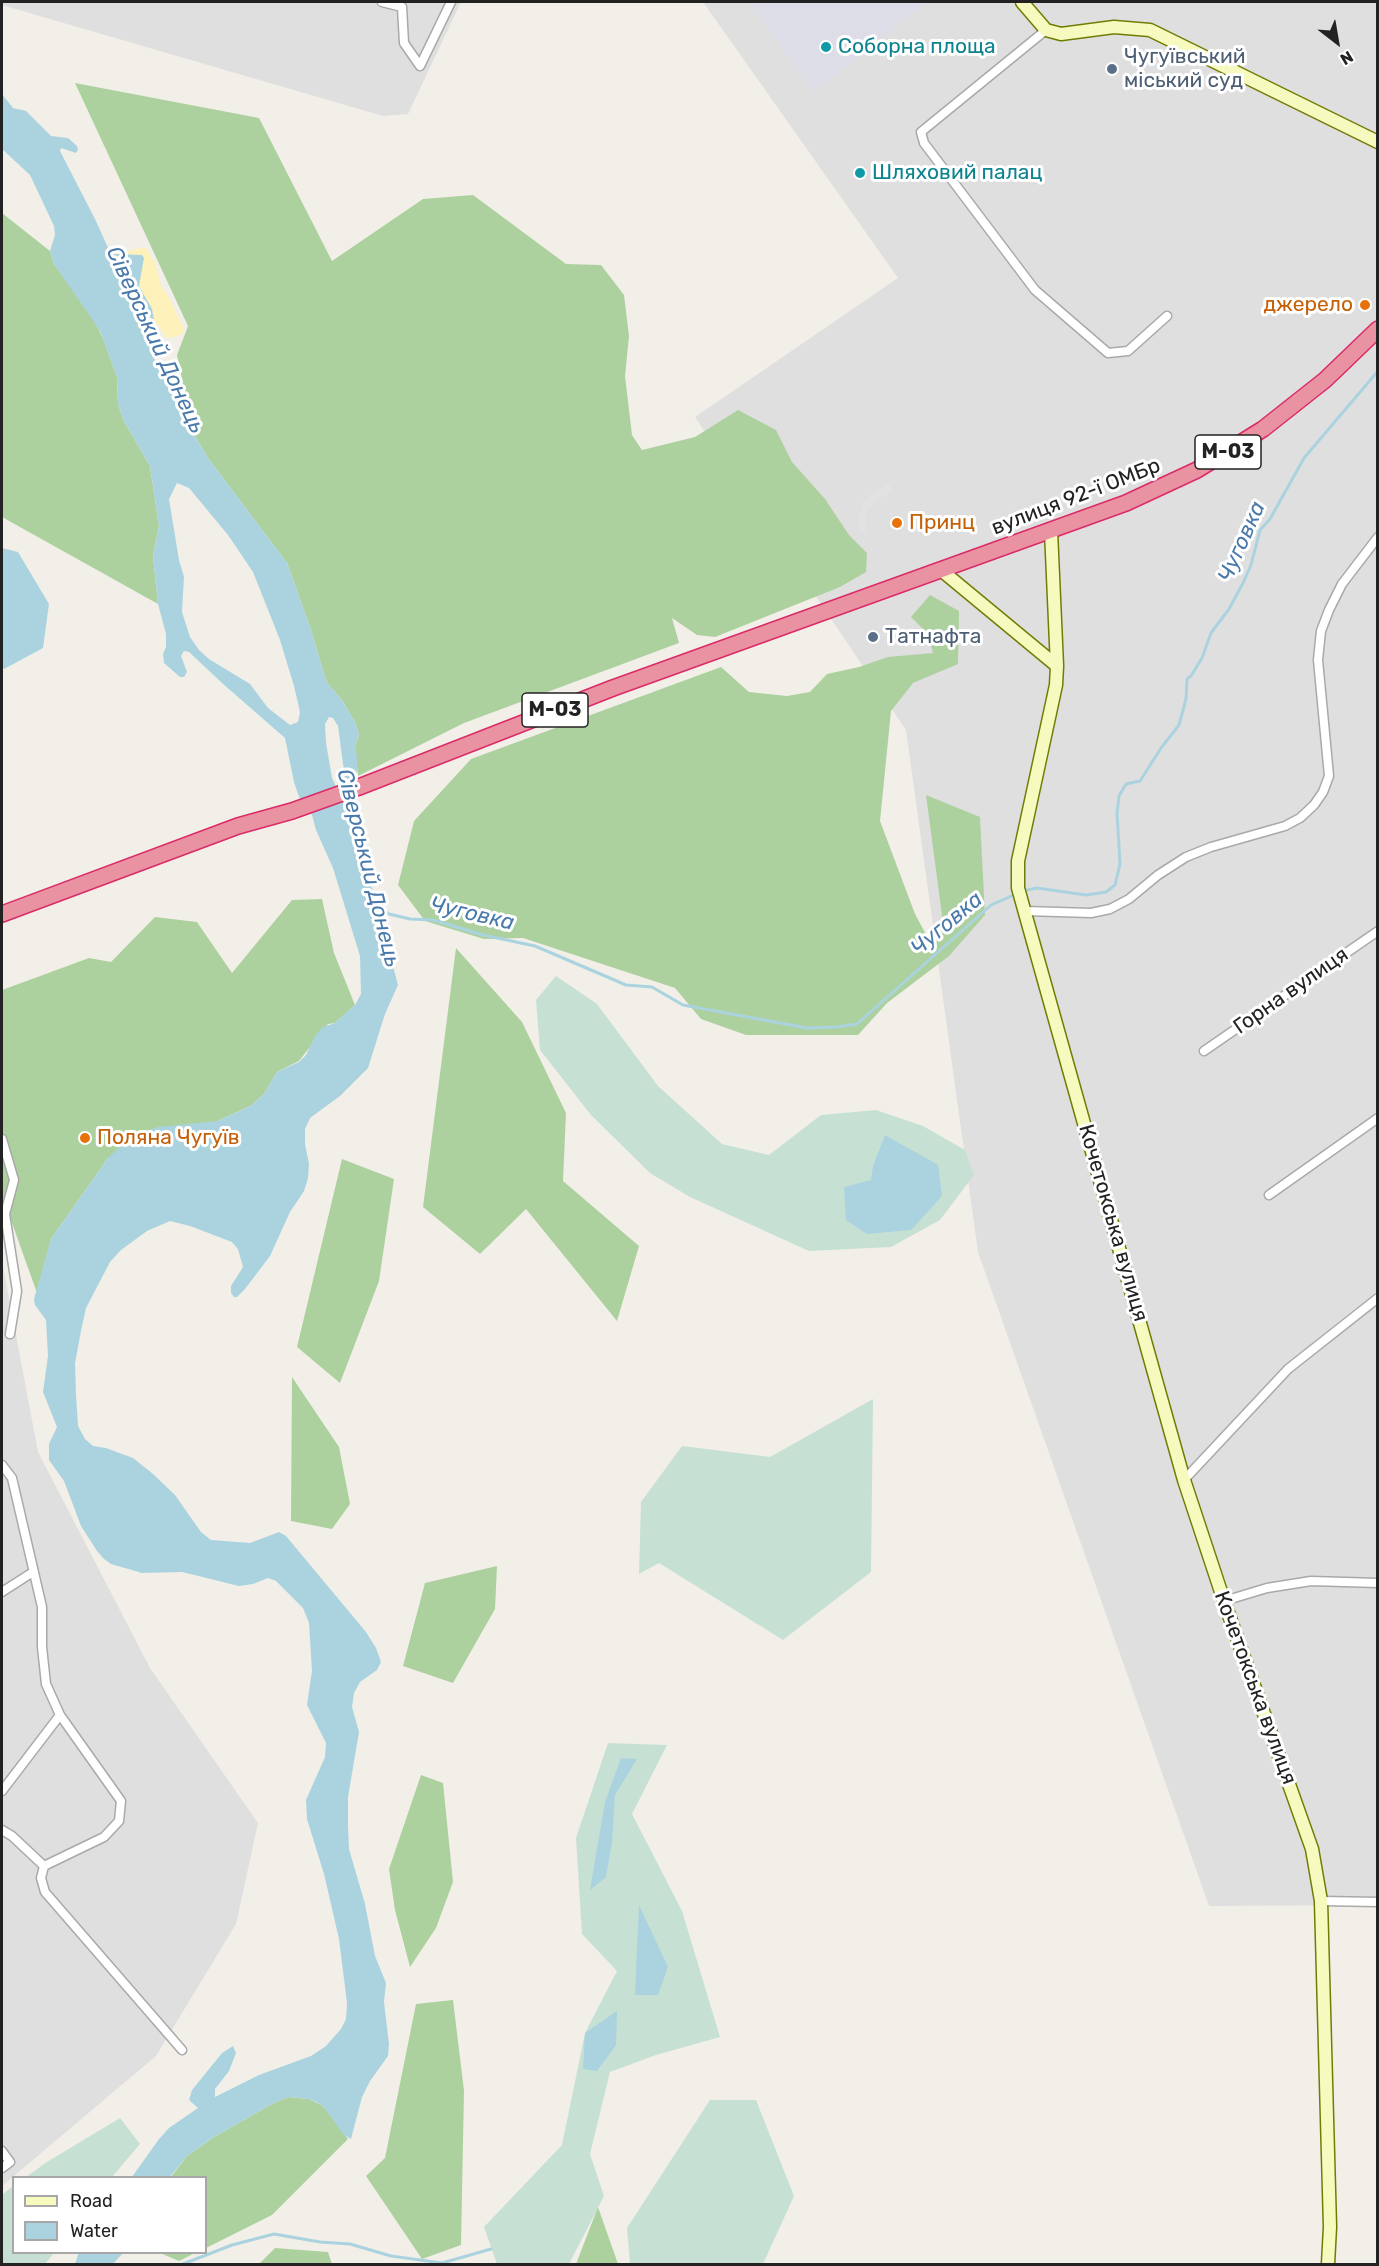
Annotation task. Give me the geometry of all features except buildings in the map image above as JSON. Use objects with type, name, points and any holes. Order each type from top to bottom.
[{"type":"highway","name":"вулиця 92-ї ОМБр","points":[[2,914],[238,826],[292,811],[358,787],[613,688],[1051,531],[1162,488],[1231,450],[1295,405],[1325,380],[1377,328]]},
{"type":"main road","points":[[1022,2],[1046,30],[1061,34],[1114,27],[1150,30],[1377,142]]},
{"type":"main road","name":"Кочетокська вулиця","points":[[1051,531],[1056,685],[1018,861],[1019,892],[1184,1480],[1224,1601],[1312,1849],[1321,1900],[1330,2228],[1328,2265]]},
{"type":"main road","points":[[941,570],[1057,666]]},
{"type":"street","points":[[382,2],[402,7],[404,43],[420,66],[451,2]]},
{"type":"street","points":[[1046,30],[921,132],[924,143],[1035,290],[1108,352],[1128,351],[1167,316]]},
{"type":"street","points":[[1025,910],[1091,913],[1110,909],[1129,899],[1158,875],[1186,857],[1211,847],[1285,826],[1300,818],[1314,805],[1323,792],[1329,776],[1318,660],[1321,632],[1342,584],[1377,537]]},
{"type":"street","name":"Горна вулиця","points":[[1204,1051],[1377,931]]},
{"type":"street","points":[[1269,1195],[1377,1118]]},
{"type":"street","points":[[2,1139],[14,1180],[5,1214],[17,1291],[10,1335]]},
{"type":"street","points":[[1184,1480],[1288,1369],[1377,1298]]},
{"type":"street","points":[[2,1465],[12,1478],[42,1607],[42,1647],[46,1684],[60,1715],[121,1801],[119,1821],[104,1837],[44,1866]]},
{"type":"street","points":[[2,1592],[33,1572]]},
{"type":"street","points":[[1224,1601],[1267,1588],[1311,1581],[1377,1583]]},
{"type":"street","points":[[2,1791],[60,1715]]},
{"type":"street","points":[[2,1830],[12,1836],[44,1866]]},
{"type":"street","points":[[44,1866],[41,1878],[45,1892],[182,2050]]},
{"type":"street","points":[[1321,1900],[1377,1902]]},
{"type":"street","points":[[2,2151],[10,2162],[2,2168]]},
{"type":"shaded area","points":[[2,2],[461,2],[408,114],[383,116],[2,5]]},
{"type":"shaded area","points":[[703,2],[1377,2],[1377,1905],[1209,1906],[978,1252],[906,730],[695,417],[898,278]]},
{"type":"shaded area","name":"Соборна площа","points":[[749,2],[927,2],[814,93]]},
{"type":"shaded area","points":[[889,484],[893,491],[874,502],[866,515],[866,531],[859,532],[858,517],[863,503],[870,495]]},
{"type":"shaded area","points":[[2,1261],[38,1452],[150,1668],[258,1823],[236,1924],[156,2056],[2,2186]]},
{"type":"green space","points":[[75,83],[259,118],[332,261],[423,199],[473,195],[566,264],[601,265],[624,295],[629,336],[625,376],[632,435],[642,450],[695,437],[738,410],[776,430],[792,462],[825,499],[849,535],[867,553],[866,572],[840,587],[715,637],[697,635],[672,618],[679,643],[464,723],[358,776],[355,747],[359,735],[356,724],[342,700],[327,683],[287,563],[208,458],[193,433],[177,355],[188,326]]},
{"type":"green space","points":[[2,213],[50,251],[54,264],[95,321],[104,341],[117,377],[118,404],[124,421],[150,466],[159,526],[153,556],[158,604],[2,517]]},
{"type":"green space","points":[[930,595],[959,611],[958,664],[913,683],[891,711],[880,821],[915,914],[928,938],[943,923],[926,795],[980,817],[985,915],[949,956],[887,1003],[858,1035],[746,1035],[701,1019],[675,988],[523,938],[484,939],[425,921],[398,885],[414,821],[471,759],[721,667],[749,692],[787,696],[810,692],[827,674],[859,667],[888,657],[933,653],[927,633],[911,617]]},
{"type":"green space","points":[[322,899],[334,953],[355,1005],[335,1023],[328,1024],[299,1061],[277,1072],[264,1094],[252,1105],[218,1121],[108,1158],[51,1239],[37,1293],[2,1195],[2,990],[89,958],[111,962],[155,917],[197,922],[232,973],[292,900]]},
{"type":"green space","points":[[456,948],[522,1022],[566,1113],[563,1181],[639,1246],[617,1321],[526,1209],[480,1254],[423,1207]]},
{"type":"green space","points":[[556,976],[597,1004],[658,1086],[722,1144],[769,1155],[821,1115],[876,1110],[923,1126],[965,1150],[974,1175],[940,1220],[891,1247],[809,1251],[690,1197],[650,1173],[591,1115],[540,1050],[536,1000]]},
{"type":"green space","points":[[342,1159],[394,1179],[379,1281],[340,1383],[297,1347]]},
{"type":"green space","points":[[292,1377],[339,1447],[350,1504],[332,1529],[291,1521]]},
{"type":"green space","points":[[873,1399],[871,1572],[783,1640],[659,1563],[639,1574],[641,1502],[682,1446],[770,1457]]},
{"type":"green space","points":[[497,1566],[495,1609],[453,1683],[403,1666],[425,1583]]},
{"type":"green space","points":[[608,1743],[667,1745],[632,1814],[682,1911],[720,2037],[656,2055],[610,2072],[590,2154],[604,2196],[569,2264],[497,2264],[484,2227],[562,2145],[585,2033],[617,1971],[582,1934],[576,1838]]},
{"type":"green space","points":[[421,1775],[443,1783],[453,1882],[436,1928],[410,1967],[395,1910],[389,1869]]},
{"type":"green space","points":[[453,2000],[464,2091],[461,2245],[422,2259],[366,2176],[385,2158],[416,2004]]},
{"type":"green space","points":[[288,2097],[309,2099],[323,2106],[348,2139],[272,2215],[207,2248],[207,2176],[172,2176],[187,2156],[214,2137]]},
{"type":"green space","points":[[710,2100],[756,2100],[794,2196],[763,2264],[630,2264],[627,2228]]},
{"type":"green space","points":[[120,2118],[140,2144],[113,2176],[27,2176]]},
{"type":"green space","points":[[12,2187],[12,2254],[53,2254],[45,2264],[2,2264],[2,2195]]},
{"type":"green space","points":[[598,2207],[618,2264],[576,2264]]},
{"type":"green space","points":[[275,2248],[328,2252],[332,2264],[259,2264]]},
{"type":"green space","points":[[162,2254],[193,2254],[179,2261]]},
{"type":"sand","points":[[146,248],[155,263],[161,286],[169,297],[183,327],[183,333],[177,336],[166,337],[154,320],[152,309],[139,286],[144,258],[142,255],[116,254]]},
{"type":"water","points":[[2,94],[13,108],[26,111],[51,136],[68,138],[77,146],[76,153],[61,148],[60,151],[109,250],[116,254],[142,255],[144,258],[139,286],[152,309],[154,320],[142,302],[136,305],[136,308],[157,366],[172,390],[182,415],[208,458],[287,563],[327,683],[342,700],[356,724],[359,735],[355,747],[357,778],[347,781],[338,726],[333,718],[329,717],[325,724],[332,778],[352,820],[398,985],[385,1014],[368,1068],[340,1096],[310,1118],[305,1129],[309,1164],[304,1191],[290,1212],[270,1256],[245,1289],[237,1297],[231,1293],[231,1286],[243,1267],[238,1249],[232,1242],[170,1221],[147,1231],[121,1250],[110,1262],[86,1308],[81,1331],[75,1363],[76,1395],[78,1426],[85,1439],[93,1446],[106,1448],[133,1458],[153,1474],[175,1495],[201,1532],[211,1540],[250,1543],[279,1532],[286,1536],[366,1632],[381,1662],[377,1670],[360,1682],[354,1693],[352,1707],[359,1732],[348,1797],[348,1826],[349,1849],[365,1904],[375,1956],[386,1983],[384,2002],[389,2044],[388,2056],[370,2081],[362,2097],[351,2139],[344,2135],[323,2106],[309,2099],[288,2097],[214,2137],[187,2156],[171,2176],[133,2176],[169,2128],[198,2108],[189,2100],[192,2090],[222,2053],[233,2046],[236,2053],[229,2071],[215,2089],[215,2097],[259,2075],[311,2056],[326,2046],[341,2029],[346,2019],[347,2003],[339,1939],[324,1874],[307,1819],[306,1800],[325,1757],[326,1743],[307,1705],[312,1671],[309,1623],[303,1608],[276,1581],[268,1578],[239,1586],[182,1572],[142,1573],[111,1564],[97,1551],[81,1526],[64,1481],[49,1460],[49,1444],[57,1427],[43,1392],[48,1356],[46,1320],[35,1305],[34,1299],[51,1239],[108,1158],[138,1134],[158,1127],[218,1121],[252,1105],[264,1094],[277,1072],[299,1062],[306,1055],[315,1036],[323,1027],[335,1023],[355,1005],[361,994],[360,956],[333,868],[316,830],[312,815],[299,797],[285,738],[189,652],[184,651],[181,656],[187,672],[184,677],[180,677],[164,663],[166,634],[158,604],[153,556],[159,526],[150,466],[124,421],[118,404],[117,377],[100,331],[54,264],[50,251],[55,235],[54,226],[30,175],[2,149]],"holes":[[[177,483],[189,488],[228,535],[253,572],[280,640],[300,712],[298,722],[290,725],[268,708],[250,684],[209,659],[190,637],[182,612],[184,577],[169,499]]]},
{"type":"water","points":[[2,548],[18,552],[49,604],[43,648],[4,669],[2,667]]},
{"type":"water","points":[[885,1135],[938,1165],[942,1196],[911,1230],[867,1234],[846,1220],[844,1187],[871,1180],[873,1166]]},
{"type":"water","points":[[621,1758],[637,1759],[615,1795],[612,1842],[606,1877],[590,1890],[605,1802]]},
{"type":"water","points":[[639,1905],[668,1967],[658,1995],[635,1995]]},
{"type":"water","points":[[617,2011],[616,2045],[597,2071],[583,2069],[585,2033]]},
{"type":"water","points":[[78,2254],[122,2254],[113,2264],[75,2264]]},
{"type":"waterway","name":"Чуговка","points":[[1022,891],[1037,888],[1086,895],[1106,892],[1115,885],[1120,864],[1117,813],[1119,796],[1126,784],[1140,781],[1179,725],[1186,699],[1187,679],[1202,658],[1211,633],[1229,609],[1243,583],[1251,565],[1260,530],[1270,519],[1304,458],[1378,371]]},
{"type":"waterway","name":"Чуговка","points":[[374,902],[389,914],[410,919],[433,920],[483,935],[535,946],[626,985],[652,987],[683,1005],[807,1028],[857,1024],[991,905],[1016,894]]},
{"type":"waterway","points":[[183,2264],[232,2245],[274,2234],[320,2242],[350,2244],[391,2256],[442,2263],[491,2249]]},
{"type":"place","name":"Соборна площа","points":[[826,47]]},
{"type":"place","name":"Чугуївський міський суд","points":[[1112,69]]},
{"type":"place","name":"Шляховий палац","points":[[860,173]]},
{"type":"place","name":"джерело","points":[[1365,305]]},
{"type":"place","name":"Принц","points":[[897,523]]},
{"type":"place","name":"Татнафта","points":[[873,637]]},
{"type":"place","name":"Поляна Чугуїв","points":[[85,1138]]},
{"type":"water label","name":"Сіверський Донець","points":[[155,340]]},
{"type":"water label","name":"Сіверський Донець","points":[[368,868]]}]
